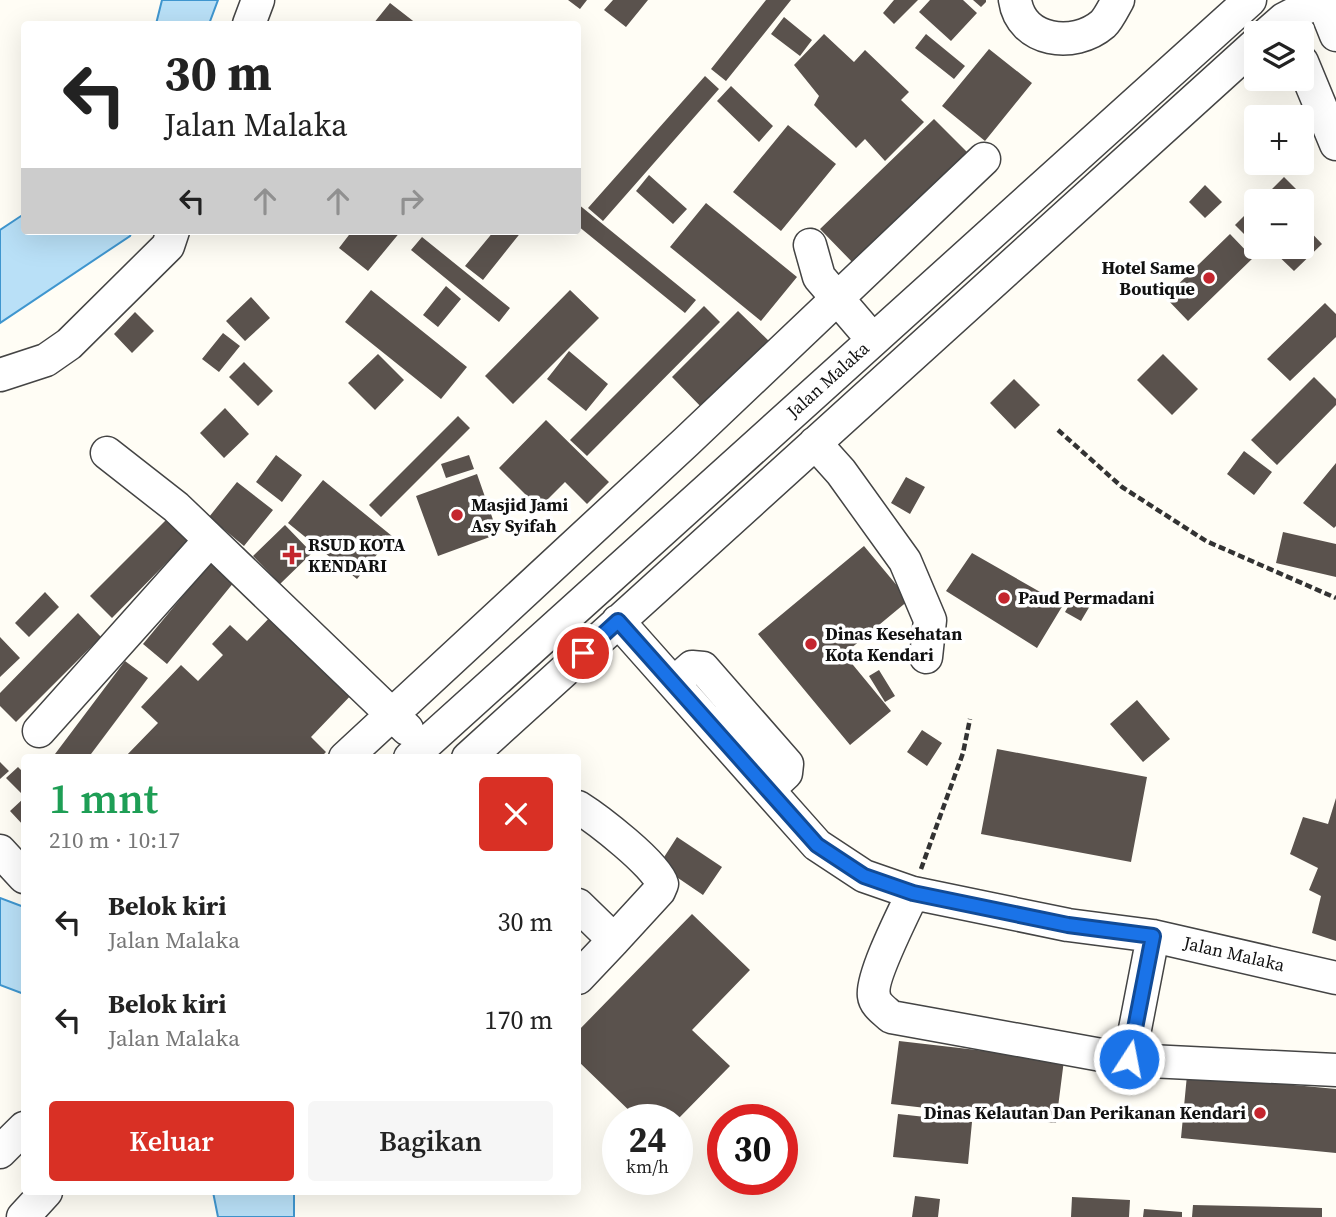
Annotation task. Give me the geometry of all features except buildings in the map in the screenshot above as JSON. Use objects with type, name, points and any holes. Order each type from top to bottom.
[{"type":"street","points":[[250,21],[258,0]]},
{"type":"street","points":[[1015,0],[1017,13],[1031,28],[1050,37],[1071,40],[1103,23],[1118,0]]},
{"type":"street","points":[[1280,21],[1322,0],[1336,35]]},
{"type":"street","name":"Jalan Malaka","points":[[416,752],[1249,1]]},
{"type":"street","points":[[472,754],[1244,55]]},
{"type":"street","points":[[1314,91],[1336,144]]},
{"type":"street","points":[[349,754],[686,442],[984,159]]},
{"type":"street","points":[[0,375],[46,360],[69,344],[168,246],[172,235]]},
{"type":"street","points":[[810,245],[819,278],[873,341]]},
{"type":"street","points":[[815,443],[844,476],[905,561],[930,620],[926,657]]},
{"type":"street","points":[[107,453],[176,507],[393,714],[416,752]]},
{"type":"street","points":[[39,731],[210,540]]},
{"type":"street","name":"Jalan Malaka","points":[[618,621],[817,845],[864,876],[913,893],[1068,925],[1153,936],[1336,978]]},
{"type":"street","points":[[487,689],[512,718]]},
{"type":"street","points":[[581,809],[639,856],[659,876],[662,884],[659,891],[581,975]]},
{"type":"street","points":[[0,851],[21,874]]},
{"type":"street","points":[[913,893],[890,942],[873,989],[874,998],[891,1017],[1129,1059],[1336,1070]]},
{"type":"street","points":[[581,908],[614,940]]},
{"type":"street","points":[[1129,1059],[1153,936]]},
{"type":"street","points":[[0,1152],[21,1131]]},
{"type":"street","points":[[23,1217],[43,1195]]},
{"type":"path","points":[[1058,430],[1122,487],[1206,541],[1336,598]]},
{"type":"path","points":[[913,893],[963,753],[970,719]]},
{"type":"water","points":[[162,0],[218,0],[210,21],[157,21]]},
{"type":"water","points":[[21,216],[21,235],[130,235],[0,323],[0,230]]},
{"type":"water","points":[[0,898],[21,906],[21,993],[0,985]]},
{"type":"water","points":[[214,1195],[294,1195],[294,1217],[218,1217]]},
{"type":"place","name":"Hotel Same Boutique","points":[[1209,278]]},
{"type":"place","name":"Masjid Jami Asy Syifah","points":[[457,515]]},
{"type":"place","name":"RSUD KOTA KENDARI","points":[[292,555]]},
{"type":"place","name":"Paud Permadani","points":[[1004,598]]},
{"type":"place","name":"Dinas Kesehatan Kota Kendari","points":[[811,644]]},
{"type":"place","name":"Dinas Kelautan Dan Perikanan Kendari","points":[[1260,1113]]},
{"type":"route","points":[[583,653],[618,621],[817,845],[864,876],[913,893],[1068,925],[1153,936],[1129,1059]]}]
